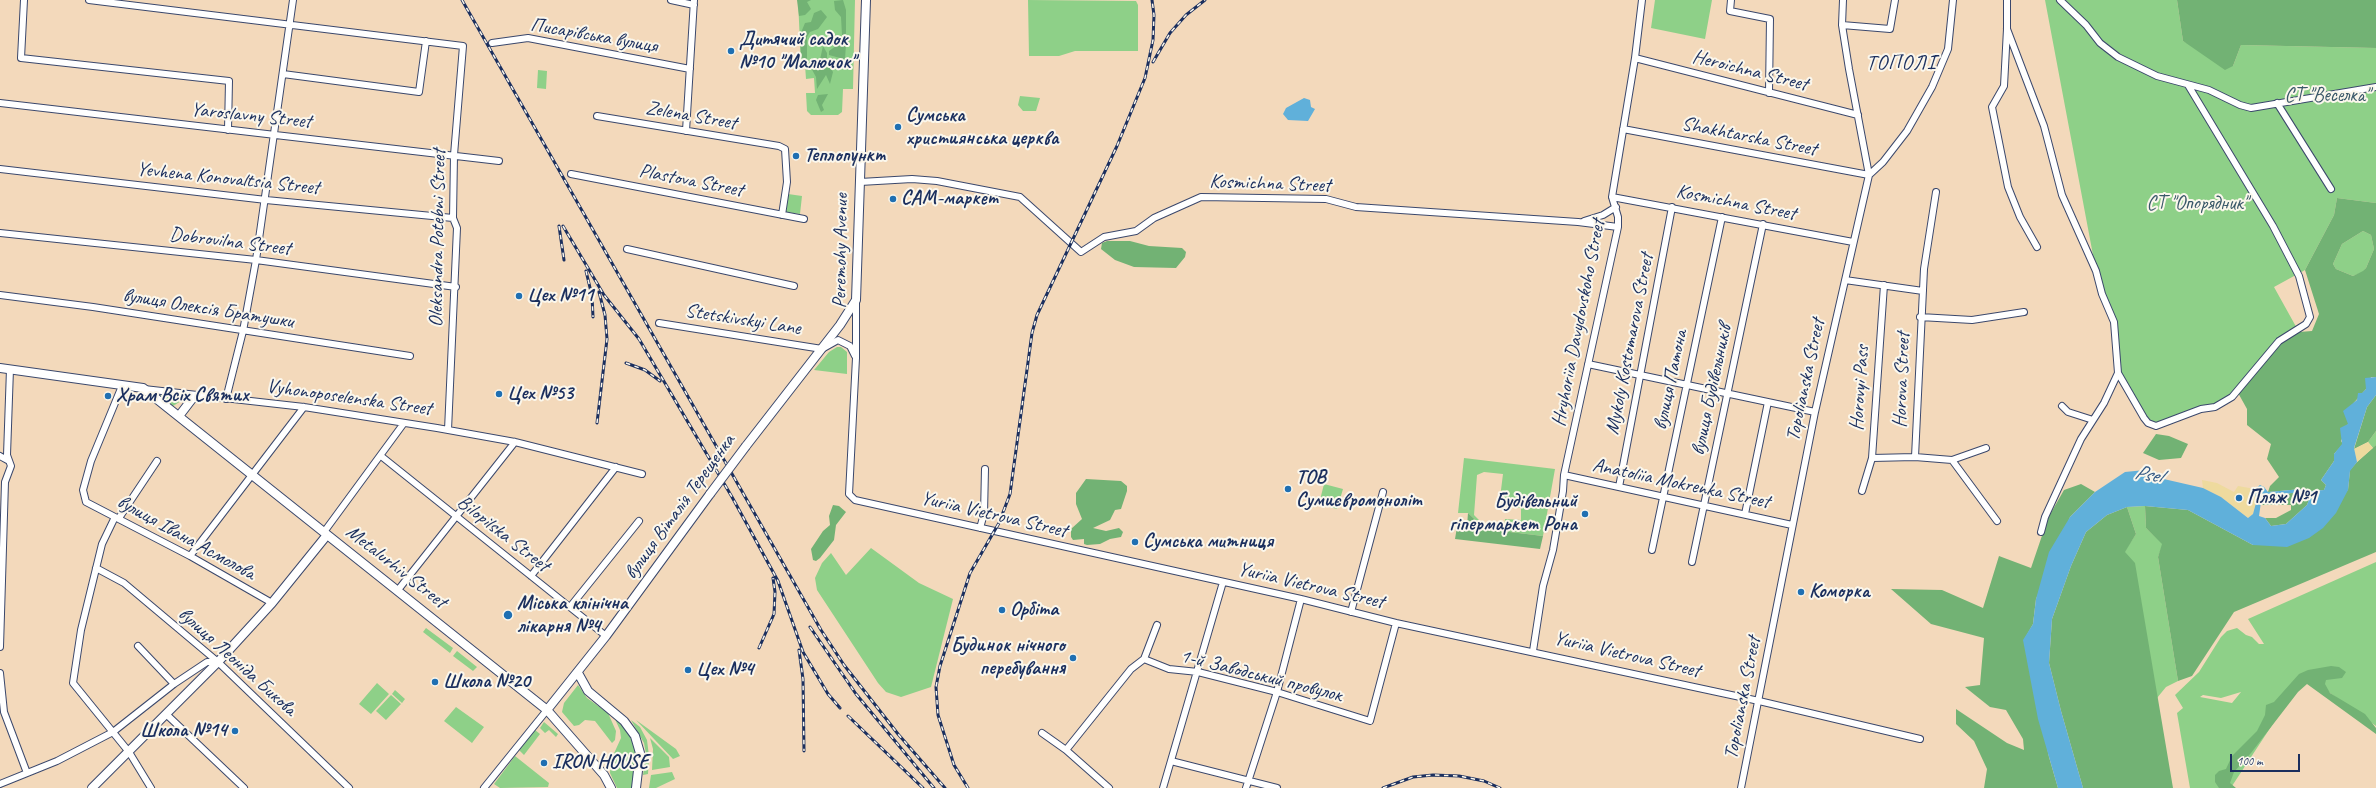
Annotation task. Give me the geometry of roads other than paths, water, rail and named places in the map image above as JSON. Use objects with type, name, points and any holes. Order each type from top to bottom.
[{"type":"main road","name":"Peremohy Avenue","points":[[856,300],[866,0]]},
{"type":"main road","name":"вулиця Віталія Терещенка","points":[[547,710],[606,636],[746,446],[822,349],[856,300]]},
{"type":"main road","name":"Vyhonoposelenska Street","points":[[0,368],[143,388]]},
{"type":"main road","name":"Metalurhiv Street","points":[[143,388],[547,710],[604,775],[611,788]]},
{"type":"main road","points":[[179,416],[192,399],[199,396]]},
{"type":"main road","points":[[92,788],[218,662],[272,603],[326,533]]},
{"type":"main road","points":[[578,673],[588,691],[624,721],[635,736],[640,753],[636,788]]},
{"type":"street","points":[[24,0],[21,58],[229,81],[228,130]]},
{"type":"street","points":[[89,0],[426,41],[419,92],[283,74]]},
{"type":"street","points":[[226,399],[243,331],[256,260],[266,200],[293,0]]},
{"type":"street","points":[[670,0],[694,3],[686,131]]},
{"type":"street","name":"Hryhoriia Davydovskoho Street","points":[[1533,651],[1543,586],[1546,581],[1564,475],[1618,227],[1616,207],[1612,197],[1635,58],[1642,0]]},
{"type":"street","points":[[1731,0],[1730,11],[1770,20],[1769,93]]},
{"type":"street","points":[[1843,0],[1842,25],[1869,175]]},
{"type":"street","points":[[1842,25],[1890,29],[1895,0]]},
{"type":"street","points":[[1869,175],[1883,162],[1907,131],[1932,87],[1948,49],[1953,0]]},
{"type":"street","points":[[2007,0],[2008,29],[2004,86],[1992,107],[2008,187],[2020,217],[2037,247]]},
{"type":"street","points":[[2060,0],[2086,25],[2100,42],[2118,57],[2156,76],[2209,90],[2251,108],[2376,87]]},
{"type":"street","points":[[2008,29],[2044,126],[2062,195],[2096,271],[2102,294],[2114,322],[2118,373],[2148,423],[2160,426],[2201,409],[2215,408],[2232,397],[2279,341],[2306,324],[2309,320],[2309,312],[2299,276],[2273,226],[2188,85]]},
{"type":"street","name":"Писарівська вулиця","points":[[492,43],[528,38],[690,69]]},
{"type":"street","name":"Oleksandra Potebni Street","points":[[426,41],[463,46],[454,155],[453,218],[457,228],[456,287],[448,430]]},
{"type":"street","name":"Heroichna Street","points":[[1635,58],[1858,115]]},
{"type":"street","name":"Yaroslavny Street","points":[[0,102],[228,130],[274,133],[499,160]]},
{"type":"street","points":[[2277,103],[2331,189]]},
{"type":"street","name":"Zelena Street","points":[[597,116],[779,146],[785,149],[787,182],[782,215]]},
{"type":"street","name":"Shakhtarska Street","points":[[1623,128],[1869,175]]},
{"type":"street","name":"Yevhena Konovaltsia Street","points":[[0,169],[266,200],[453,218]]},
{"type":"street","name":"Plastova Street","points":[[571,174],[804,219]]},
{"type":"street","name":"Topolianska Street","points":[[1740,788],[1759,701],[1815,412],[1869,175]]},
{"type":"street","name":"Kosmichna Street","points":[[860,182],[938,181],[1020,197],[1081,252],[1104,237],[1136,231],[1154,218],[1201,197],[1326,199],[1356,208],[1578,222],[1618,227]]},
{"type":"street","name":"Horova Street","points":[[1936,192],[1924,269],[1920,317],[1915,457],[1952,460]]},
{"type":"street","name":"Kosmichna Street","points":[[1612,197],[1854,242]]},
{"type":"street","points":[[1578,222],[1603,216],[1616,207]]},
{"type":"street","name":"Mykoly Kostomarova Street","points":[[1619,487],[1642,375],[1672,207]]},
{"type":"street","name":"вулиця Патона","points":[[1652,550],[1662,496],[1722,217]]},
{"type":"street","name":"вулиця Будівельників","points":[[1692,562],[1763,224]]},
{"type":"street","name":"Dobrovilna Street","points":[[0,232],[256,260],[456,287]]},
{"type":"street","points":[[627,249],[794,286]]},
{"type":"street","points":[[1845,280],[1923,291]]},
{"type":"street","name":"Horovyi Pass","points":[[1862,491],[1872,458],[1884,285]]},
{"type":"street","name":"вулиця Олексія Братушки","points":[[0,295],[410,356]]},
{"type":"street","name":"Peremohy Avenue","points":[[855,500],[849,494],[856,358],[856,300]]},
{"type":"street","points":[[1920,317],[1972,320],[2024,312]]},
{"type":"street","name":"Stetskivskyi Lane","points":[[659,323],[822,349]]},
{"type":"street","points":[[822,349],[838,340],[850,346],[856,358]]},
{"type":"street","points":[[1588,364],[1815,412]]},
{"type":"street","points":[[0,647],[5,482],[11,466],[7,455],[10,369]]},
{"type":"street","points":[[2042,532],[2045,517],[2081,439],[2118,373]]},
{"type":"street","name":"вулиця Івана Асмолова","points":[[122,386],[91,461],[83,490],[86,502],[190,556],[272,603]]},
{"type":"street","name":"Vyhonoposelenska Street","points":[[143,388],[199,396],[304,407],[448,430],[515,442],[642,474]]},
{"type":"street","points":[[1745,514],[1768,402]]},
{"type":"street","points":[[2062,406],[2068,412],[2093,420]]},
{"type":"street","points":[[190,556],[304,407]]},
{"type":"street","points":[[326,533],[404,423]]},
{"type":"street","points":[[398,590],[515,442]]},
{"type":"street","points":[[1986,448],[1952,460],[1997,521]]},
{"type":"street","points":[[0,456],[10,461]]},
{"type":"street","name":"Bilopilska Street","points":[[381,456],[606,636]]},
{"type":"street","points":[[1872,458],[1915,457]]},
{"type":"street","points":[[150,788],[129,752],[73,683],[81,630],[102,544],[117,518],[157,461]]},
{"type":"street","points":[[531,576],[616,467]]},
{"type":"street","points":[[980,528],[984,514],[985,469]]},
{"type":"street","name":"Anatoliia Mokrenka Street","points":[[1564,475],[1792,525]]},
{"type":"street","points":[[1351,612],[1383,492]]},
{"type":"street","name":"Yuriia Vietrova Street","points":[[855,500],[1301,599],[1396,623],[1533,651],[1759,701],[1920,739]]},
{"type":"street","points":[[570,607],[639,521]]},
{"type":"street","name":"вулиця Леоніда Бикова","points":[[96,568],[124,583],[218,662],[349,788]]},
{"type":"street","points":[[1163,788],[1223,582]]},
{"type":"street","points":[[1247,785],[1277,692],[1301,599]]},
{"type":"street","name":"1-й Заводський провулок","points":[[1144,659],[1169,669],[1198,672],[1277,692],[1370,722],[1396,623]]},
{"type":"street","points":[[1066,750],[1132,669],[1144,659],[1157,625]]},
{"type":"street","points":[[138,646],[174,684]]},
{"type":"street","points":[[0,784],[57,761],[114,732],[174,684],[207,662],[218,662]]},
{"type":"street","points":[[0,673],[4,712],[27,773]]},
{"type":"street","name":"вулиця Віталія Терещенка","points":[[484,788],[547,710]]},
{"type":"street","points":[[166,714],[244,788]]},
{"type":"street","points":[[1042,733],[1066,750],[1109,788]]},
{"type":"street","points":[[1171,761],[1247,785],[1277,788]]},
{"type":"water","points":[[1304,98],[1310,100],[1311,107],[1315,109],[1308,121],[1288,120],[1283,114],[1286,108]]},
{"type":"water","name":"Psel","points":[[2376,377],[2376,395],[2367,407],[2354,448],[2357,462],[2350,471],[2348,490],[2336,513],[2323,528],[2309,538],[2287,547],[2253,545],[2188,510],[2145,506],[2127,507],[2107,515],[2086,532],[2071,566],[2052,619],[2049,663],[2083,788],[2058,788],[2038,719],[2023,640],[2033,624],[2036,599],[2049,552],[2070,517],[2095,492],[2125,472],[2145,470],[2155,477],[2203,488],[2221,497],[2248,518],[2253,514],[2256,503],[2255,489],[2260,485],[2268,492],[2302,489],[2311,491],[2324,490],[2326,485],[2321,480],[2334,461],[2334,454],[2342,444],[2340,428],[2348,424],[2343,411],[2357,400],[2358,393],[2362,393],[2366,389],[2365,378]],"holes":[[[2291,493],[2303,494],[2310,497],[2307,505],[2286,524],[2271,526],[2265,518],[2259,516],[2262,495],[2273,498]]]},
{"type":"railway","points":[[462,0],[821,630],[844,665],[898,734],[945,788]]},
{"type":"railway","points":[[968,788],[954,765],[938,715],[936,687],[940,666],[970,573],[999,523],[1010,494],[1032,333],[1037,315],[1117,146],[1145,78],[1153,40],[1154,15],[1152,0]]},
{"type":"railway","points":[[1153,62],[1170,33],[1186,15],[1205,0]]},
{"type":"railway","points":[[559,226],[564,260]]},
{"type":"railway","points":[[563,226],[604,295],[639,339],[732,497],[778,581],[803,652],[828,694],[840,708]]},
{"type":"railway","points":[[586,271],[592,296],[593,317]]},
{"type":"railway","points":[[597,423],[607,339],[605,315],[599,292]]},
{"type":"railway","points":[[626,363],[645,370],[660,381]]},
{"type":"railway","points":[[759,648],[774,614],[775,592],[773,578]]},
{"type":"railway","points":[[810,627],[856,694],[934,788]]},
{"type":"railway","points":[[799,650],[803,679],[804,751]]},
{"type":"railway","points":[[848,716],[923,788]]},
{"type":"railway","points":[[1383,788],[1413,777],[1433,775],[1459,776],[1484,781],[1500,788]]},
{"type":"place","name":"Дитячий садок №10 \"Малючок\"","points":[[731,51]]},
{"type":"place","name":"Сумська християнська церква","points":[[898,127]]},
{"type":"place","name":"Теплопункт","points":[[796,156]]},
{"type":"place","name":"САМ-маркет","points":[[893,199]]},
{"type":"place","name":"Цех №11","points":[[519,296]]},
{"type":"place","name":"Цех №53","points":[[499,394]]},
{"type":"place","name":"Храм Всіх Святих","points":[[108,396]]},
{"type":"place","name":"ТОВ Сумиєвромоноліт","points":[[1288,489]]},
{"type":"place","name":"Пляж №1","points":[[2239,498]]},
{"type":"place","name":"Будівельний гіпермаркет Рона","points":[[1585,514]]},
{"type":"place","name":"Сумська митниця","points":[[1135,542]]},
{"type":"place","name":"Коморка","points":[[1801,592]]},
{"type":"place","name":"Орбіта","points":[[1002,610]]},
{"type":"place","name":"Міська клінічна лікарня №4","points":[[508,615]]},
{"type":"place","name":"Будинок нічного перебування","points":[[1073,658]]},
{"type":"place","name":"Цех №4","points":[[688,670]]},
{"type":"place","name":"Школа №20","points":[[435,682]]},
{"type":"place","name":"Школа №14","points":[[235,731]]},
{"type":"place","name":"IRON HOUSE","points":[[544,763]]},
{"type":"district","name":"ТОПОЛІ","points":[[1901,63]]},
{"type":"park label","name":"СТ \"Веселка\"","points":[[2327,96]]},
{"type":"park label","name":"СТ \"Опорядник\"","points":[[2197,204]]}]
